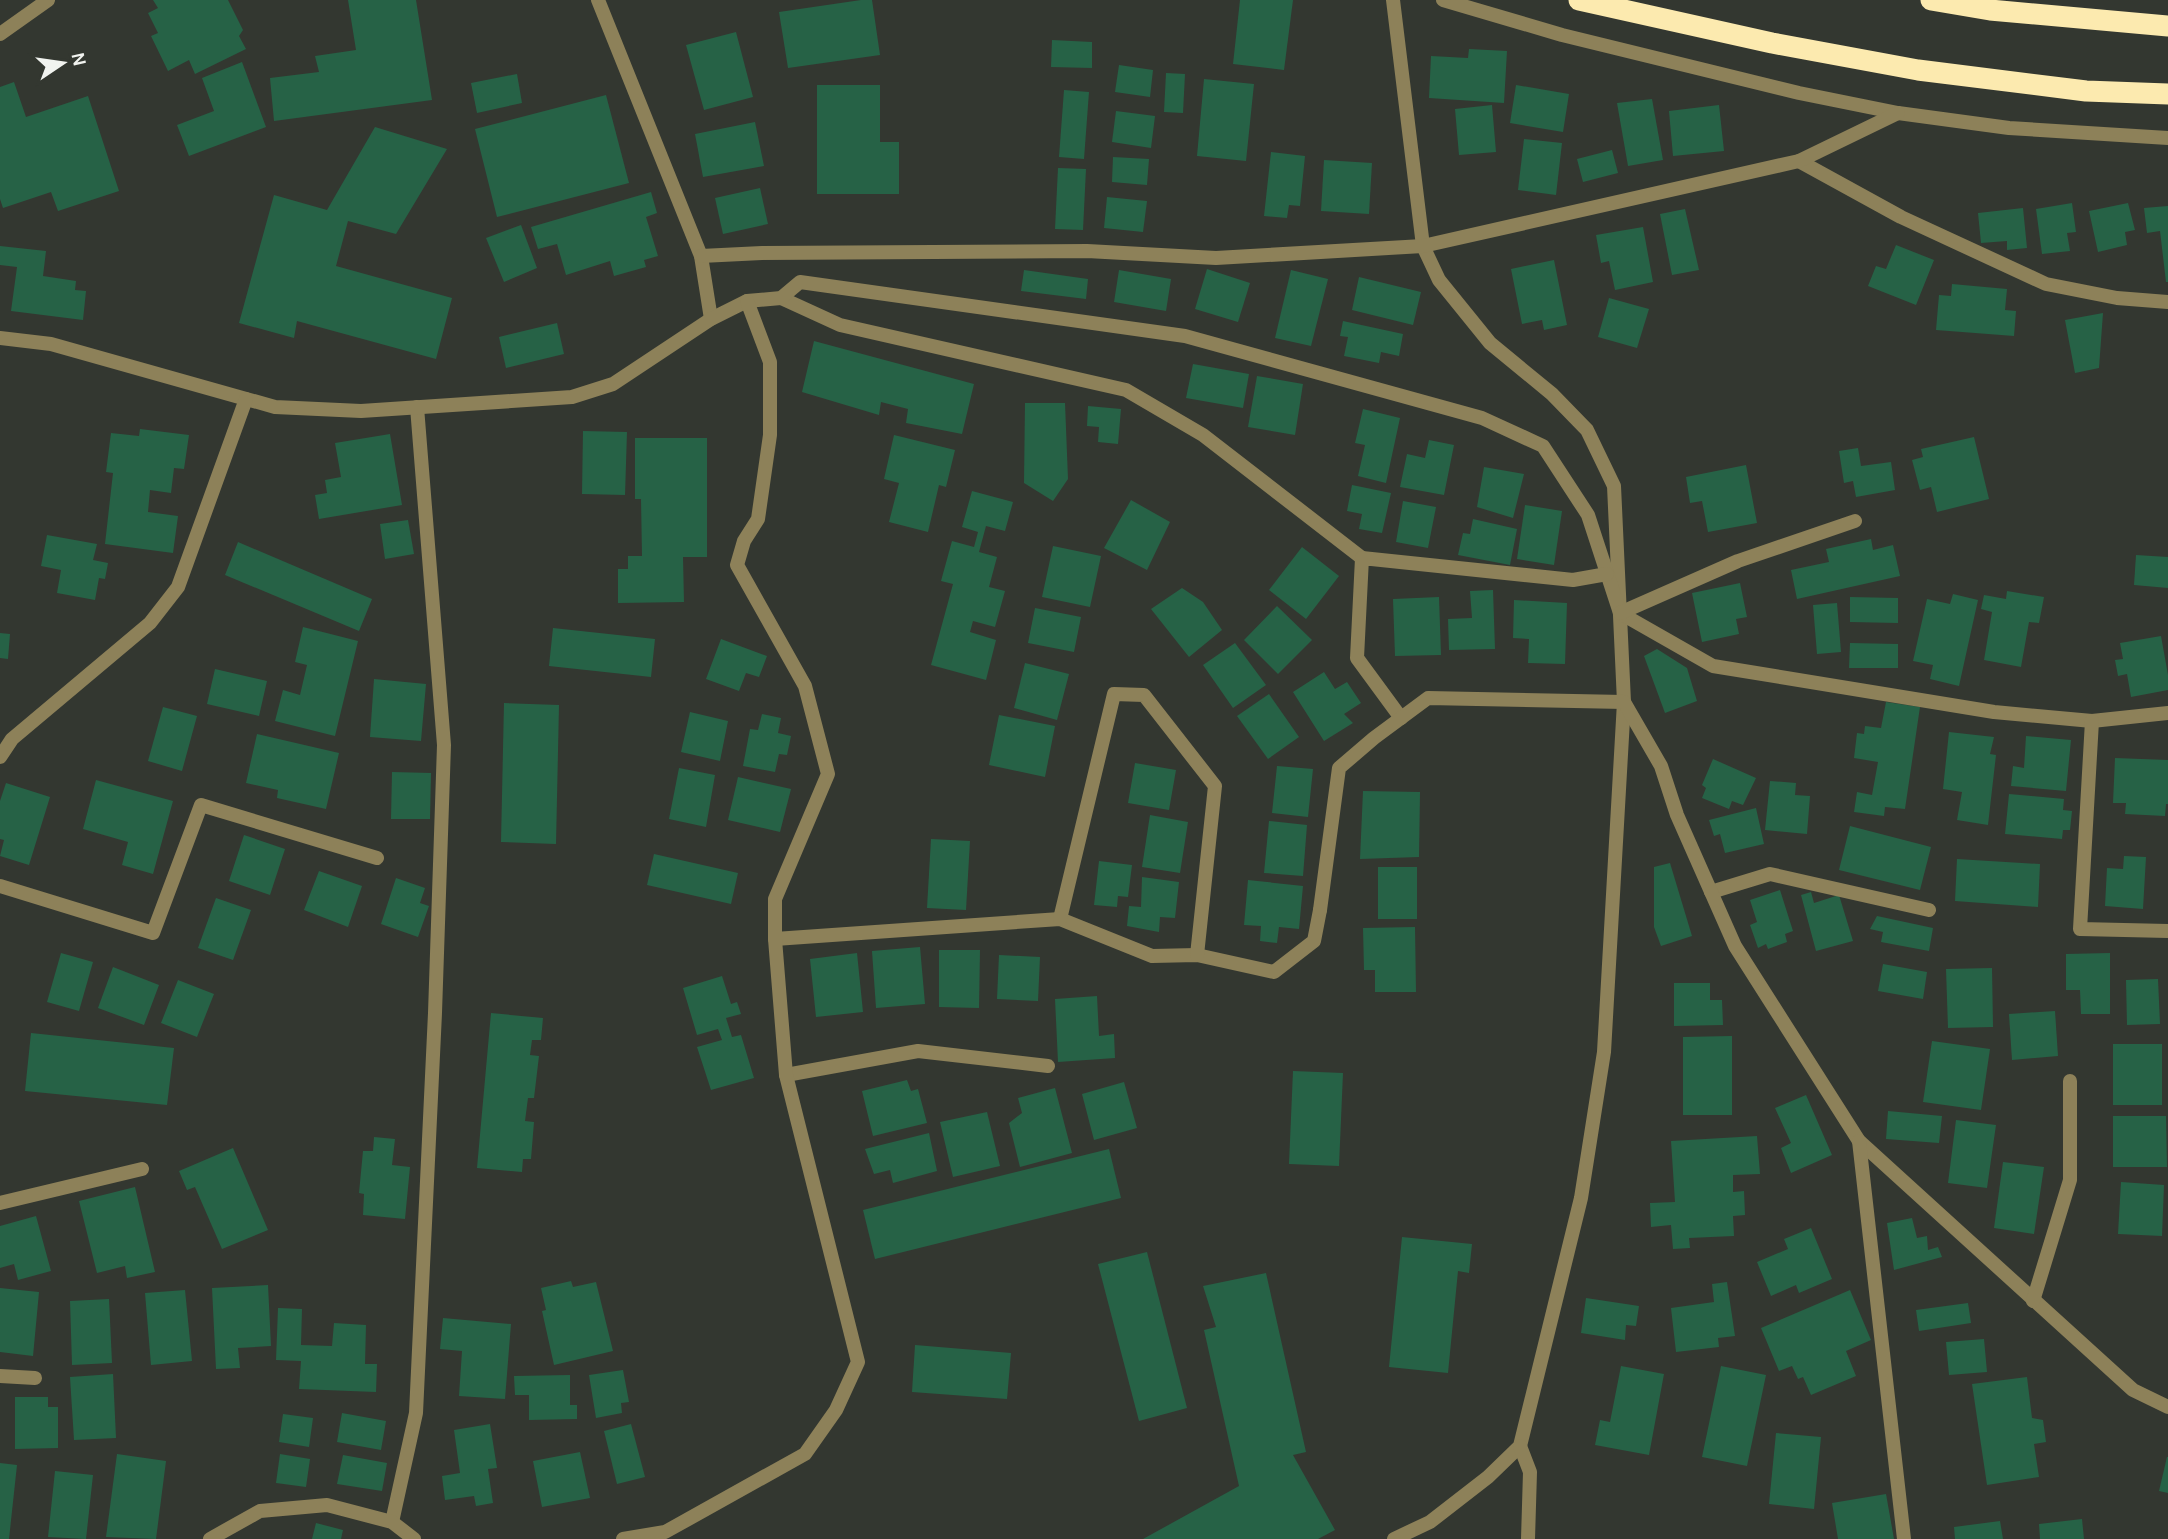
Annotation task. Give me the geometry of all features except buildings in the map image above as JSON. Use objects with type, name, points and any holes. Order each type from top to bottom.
[{"type":"highway","points":[[1579,0],[1772,43],[1918,70],[2086,91],[2168,93]]},
{"type":"highway","points":[[1931,0],[1990,10],[2168,26]]},
{"type":"street","points":[[0,34],[48,0]]},
{"type":"street","points":[[598,0],[701,256],[711,319]]},
{"type":"street","points":[[1393,0],[1423,246],[1439,280],[1490,343],[1552,394],[1587,430],[1614,486],[1624,702],[1604,1052],[1581,1198],[1520,1446],[1488,1477],[1430,1522],[1394,1539]]},
{"type":"street","points":[[1443,0],[1562,35],[1772,87],[1898,113],[2009,128],[2168,138]]},
{"type":"street","points":[[701,256],[1087,251],[1216,258],[1423,246],[1799,161],[1898,113]]},
{"type":"street","points":[[1799,161],[1901,217],[2046,284],[2117,298],[2168,302]]},
{"type":"street","points":[[781,298],[800,282],[1185,336],[1482,418],[1543,446],[1588,514],[1620,613],[1713,666],[1994,712],[2092,721],[2168,713]]},
{"type":"street","points":[[0,338],[51,344],[275,407],[361,411],[572,397],[613,384],[711,319],[747,301],[781,298],[840,325],[1126,390],[1203,435],[1362,558],[1573,580],[1607,573]]},
{"type":"street","points":[[623,1539],[665,1532],[805,1454],[836,1410],[858,1363],[786,1075],[775,939],[775,899],[828,774],[805,686],[737,565],[744,541],[758,519],[770,435],[770,362],[747,301]]},
{"type":"street","points":[[0,757],[12,740],[149,623],[178,587],[246,399]]},
{"type":"street","points":[[392,1522],[416,1413],[435,1013],[444,745],[417,407]]},
{"type":"street","points":[[1620,613],[1738,561],[1855,521]]},
{"type":"street","points":[[1362,558],[1357,658],[1401,718]]},
{"type":"street","points":[[1060,919],[1114,694],[1144,695],[1215,786],[1197,955]]},
{"type":"street","points":[[775,939],[1060,919],[1152,956],[1197,955],[1274,972],[1314,941],[1339,768],[1401,718],[1427,698],[1624,702]]},
{"type":"street","points":[[1624,702],[1661,766],[1677,816],[1735,946],[1859,1141],[2133,1390],[2168,1407]]},
{"type":"street","points":[[2092,721],[2080,929],[2168,931]]},
{"type":"street","points":[[0,886],[153,933],[201,805],[377,858]]},
{"type":"street","points":[[1711,892],[1770,874],[1929,909]]},
{"type":"street","points":[[786,1075],[918,1051],[1048,1066]]},
{"type":"street","points":[[2033,1301],[2070,1180],[2070,1082]]},
{"type":"street","points":[[1859,1141],[1904,1539]]},
{"type":"street","points":[[0,1203],[142,1169]]},
{"type":"street","points":[[0,1376],[35,1378]]},
{"type":"street","points":[[1520,1446],[1530,1472],[1528,1539]]},
{"type":"street","points":[[210,1539],[260,1511],[327,1504],[392,1522],[414,1539]]}]
